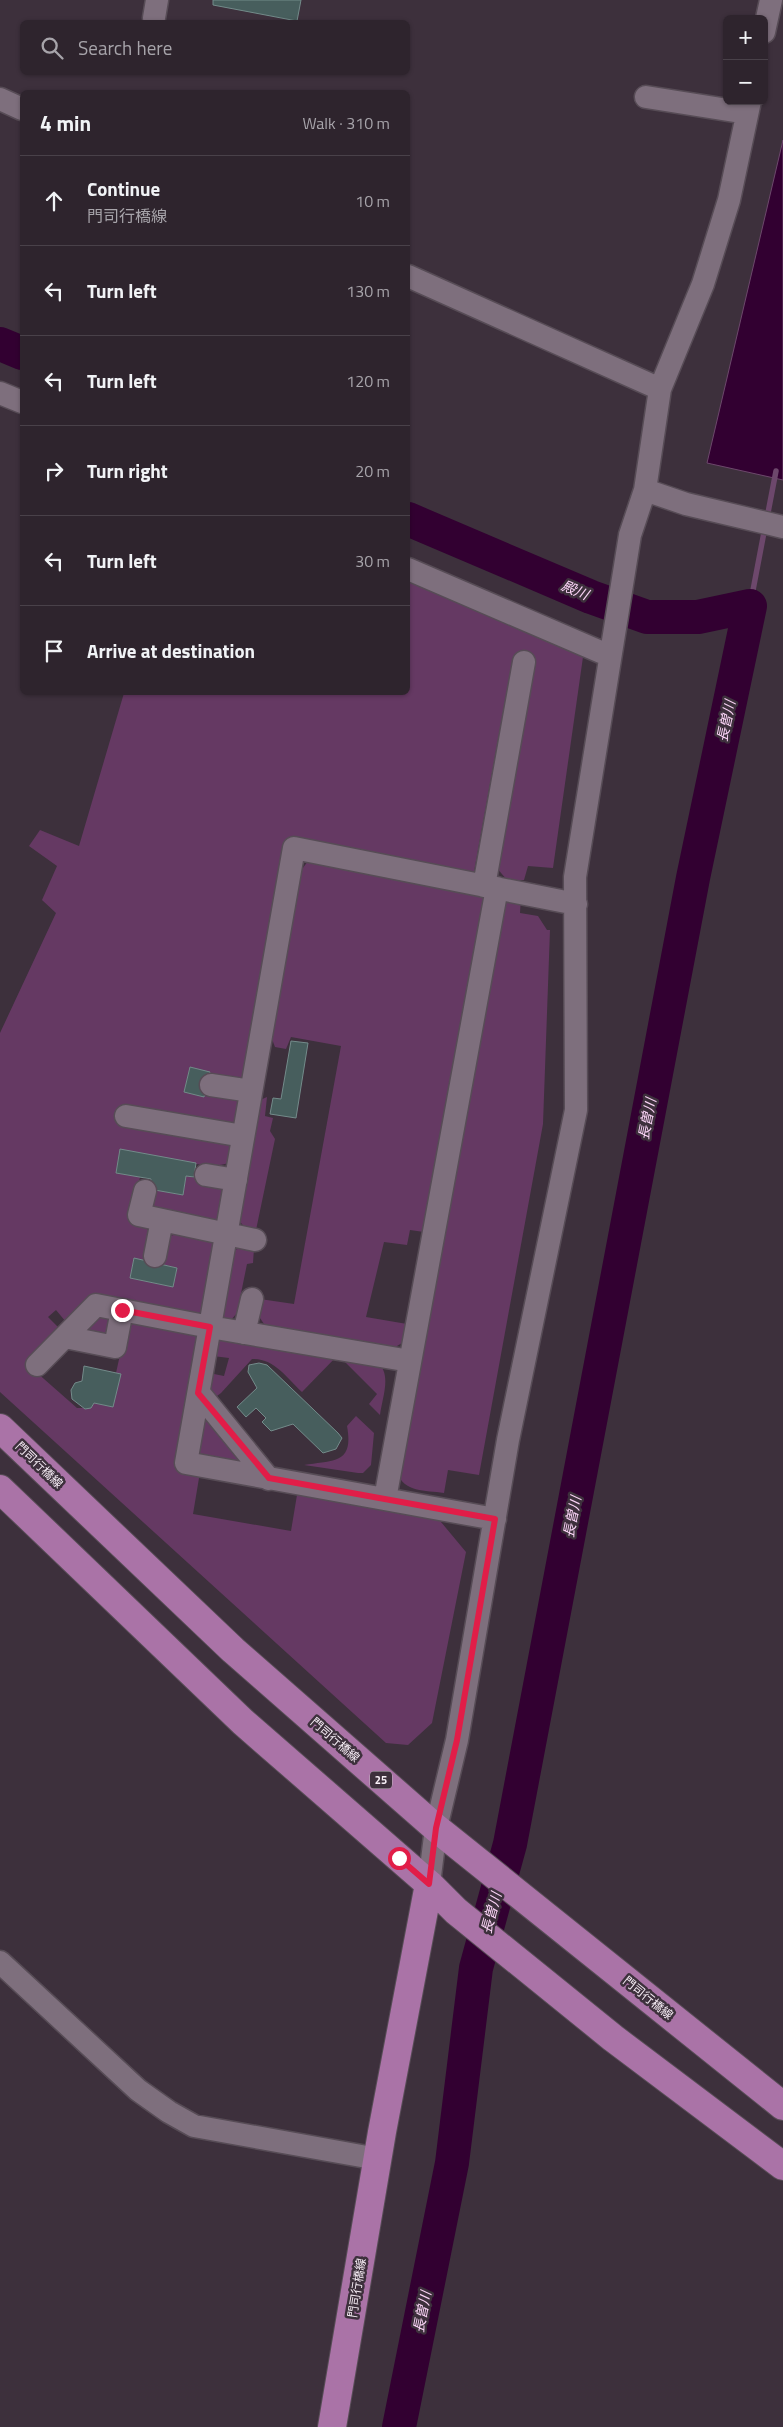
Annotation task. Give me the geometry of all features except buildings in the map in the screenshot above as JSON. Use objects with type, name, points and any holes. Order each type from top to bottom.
[{"type":"main road","name":"門司行橋線","points":[[0,1428],[233,1650],[436,1828],[783,2106]]},
{"type":"main road","points":[[2,1496],[243,1722],[429,1884],[456,1911],[613,2038],[783,2166]]},
{"type":"main road","name":"門司行橋線","points":[[332,2427],[378,2159],[429,1884]]},
{"type":"street","points":[[768,15],[771,0]]},
{"type":"street","points":[[429,1884],[436,1828],[457,1740],[508,1440],[576,1110],[575,877],[630,535],[644,490],[660,389],[703,284],[729,200],[748,107],[646,98]]},
{"type":"street","points":[[0,99],[20,108]]},
{"type":"street","points":[[410,277],[660,389]]},
{"type":"street","points":[[0,393],[20,401]]},
{"type":"street","points":[[644,490],[686,504],[783,527]]},
{"type":"street","points":[[410,570],[610,650]]},
{"type":"street","points":[[385,1499],[491,887],[524,662]]},
{"type":"street","points":[[495,1519],[186,1464],[294,848],[576,904]]},
{"type":"street","points":[[210,1085],[251,1090]]},
{"type":"street","points":[[126,1116],[243,1136]]},
{"type":"street","points":[[206,1175],[236,1180]]},
{"type":"street","points":[[145,1191],[139,1215],[255,1240]]},
{"type":"street","points":[[155,1256],[162,1220]]},
{"type":"street","points":[[244,1333],[252,1299]]},
{"type":"street","points":[[37,1365],[96,1305],[244,1333],[410,1360]]},
{"type":"street","points":[[65,1337],[114,1357],[122,1310]]},
{"type":"street","points":[[198,1393],[269,1478]]},
{"type":"street","points":[[0,1962],[138,2090],[169,2112],[194,2126],[378,2159]]},
{"type":"shaded area","points":[[783,140],[783,480],[707,463]]},
{"type":"shaded area","points":[[410,582],[583,657],[553,868],[528,866],[524,880],[507,880],[496,867],[536,663],[528,654],[513,657],[474,872],[287,838],[249,1075],[240,1081],[209,1078],[210,1072],[190,1067],[184,1092],[204,1097],[206,1091],[236,1095],[240,1114],[238,1120],[223,1141],[231,1147],[228,1163],[206,1165],[120,1150],[116,1173],[140,1177],[131,1221],[145,1227],[150,1232],[149,1261],[134,1259],[130,1278],[173,1287],[177,1268],[161,1264],[170,1236],[177,1234],[214,1242],[203,1311],[193,1315],[94,1298],[66,1322],[56,1310],[48,1317],[61,1330],[27,1364],[77,1408],[91,1408],[94,1403],[113,1407],[120,1374],[116,1373],[129,1314],[196,1331],[199,1341],[179,1462],[200,1472],[193,1514],[291,1531],[298,1489],[436,1516],[466,1552],[432,1723],[408,1745],[386,1743],[0,1392],[0,1033],[56,913],[42,900],[57,866],[29,846],[40,830],[79,846],[123,695],[410,695]]},
{"type":"shaded area","points":[[308,861],[476,888],[485,899],[424,1232],[410,1230],[407,1245],[384,1242],[366,1317],[407,1324],[402,1343],[392,1349],[266,1327],[258,1315],[260,1299],[294,1304],[341,1046],[291,1037],[286,1049],[275,1047],[269,1031],[300,872]]},
{"type":"shaded area","points":[[521,897],[520,913],[538,916],[547,930],[550,930],[543,1124],[479,1475],[448,1470],[444,1493],[423,1491],[405,1484],[397,1472],[504,899]]},
{"type":"shaded area","points":[[267,1097],[265,1116],[273,1118],[270,1131],[275,1139],[256,1230],[246,1229],[237,1218],[258,1101]]},
{"type":"shaded area","points":[[186,1176],[223,1184],[228,1193],[219,1221],[213,1224],[152,1208],[155,1190],[183,1195]]},
{"type":"shaded area","points":[[244,1246],[254,1248],[253,1263],[247,1264],[237,1313],[231,1320],[222,1316],[230,1256],[235,1250]]},
{"type":"shaded area","points":[[117,1315],[110,1336],[82,1336],[93,1317]]},
{"type":"shaded area","points":[[230,1335],[376,1362],[381,1366],[385,1379],[380,1415],[369,1404],[377,1394],[338,1355],[302,1392],[274,1365],[252,1359],[221,1393],[217,1396],[213,1394],[208,1387],[209,1373],[224,1376],[229,1358],[213,1356],[215,1348],[219,1340]]},
{"type":"shaded area","points":[[356,1416],[374,1433],[371,1465],[363,1473],[304,1465],[333,1460],[344,1454],[348,1438],[347,1426]]},
{"type":"shaded area","points":[[206,1420],[212,1422],[240,1456],[237,1463],[203,1461],[196,1452],[202,1422]]},
{"type":"waterway","name":"殿川","points":[[0,344],[20,352]]},
{"type":"waterway","points":[[767,518],[776,471]]},
{"type":"waterway","name":"長曽川","points":[[399,2427],[452,2163],[476,1968],[510,1844],[693,878],[750,606],[698,617],[647,617],[591,597],[410,520]]},
{"type":"waterway","points":[[750,606],[765,527]]},
{"type":"route","points":[[122,1310],[210,1327],[198,1393],[269,1478],[495,1519],[457,1740],[436,1828],[429,1884],[399,1858]]}]
